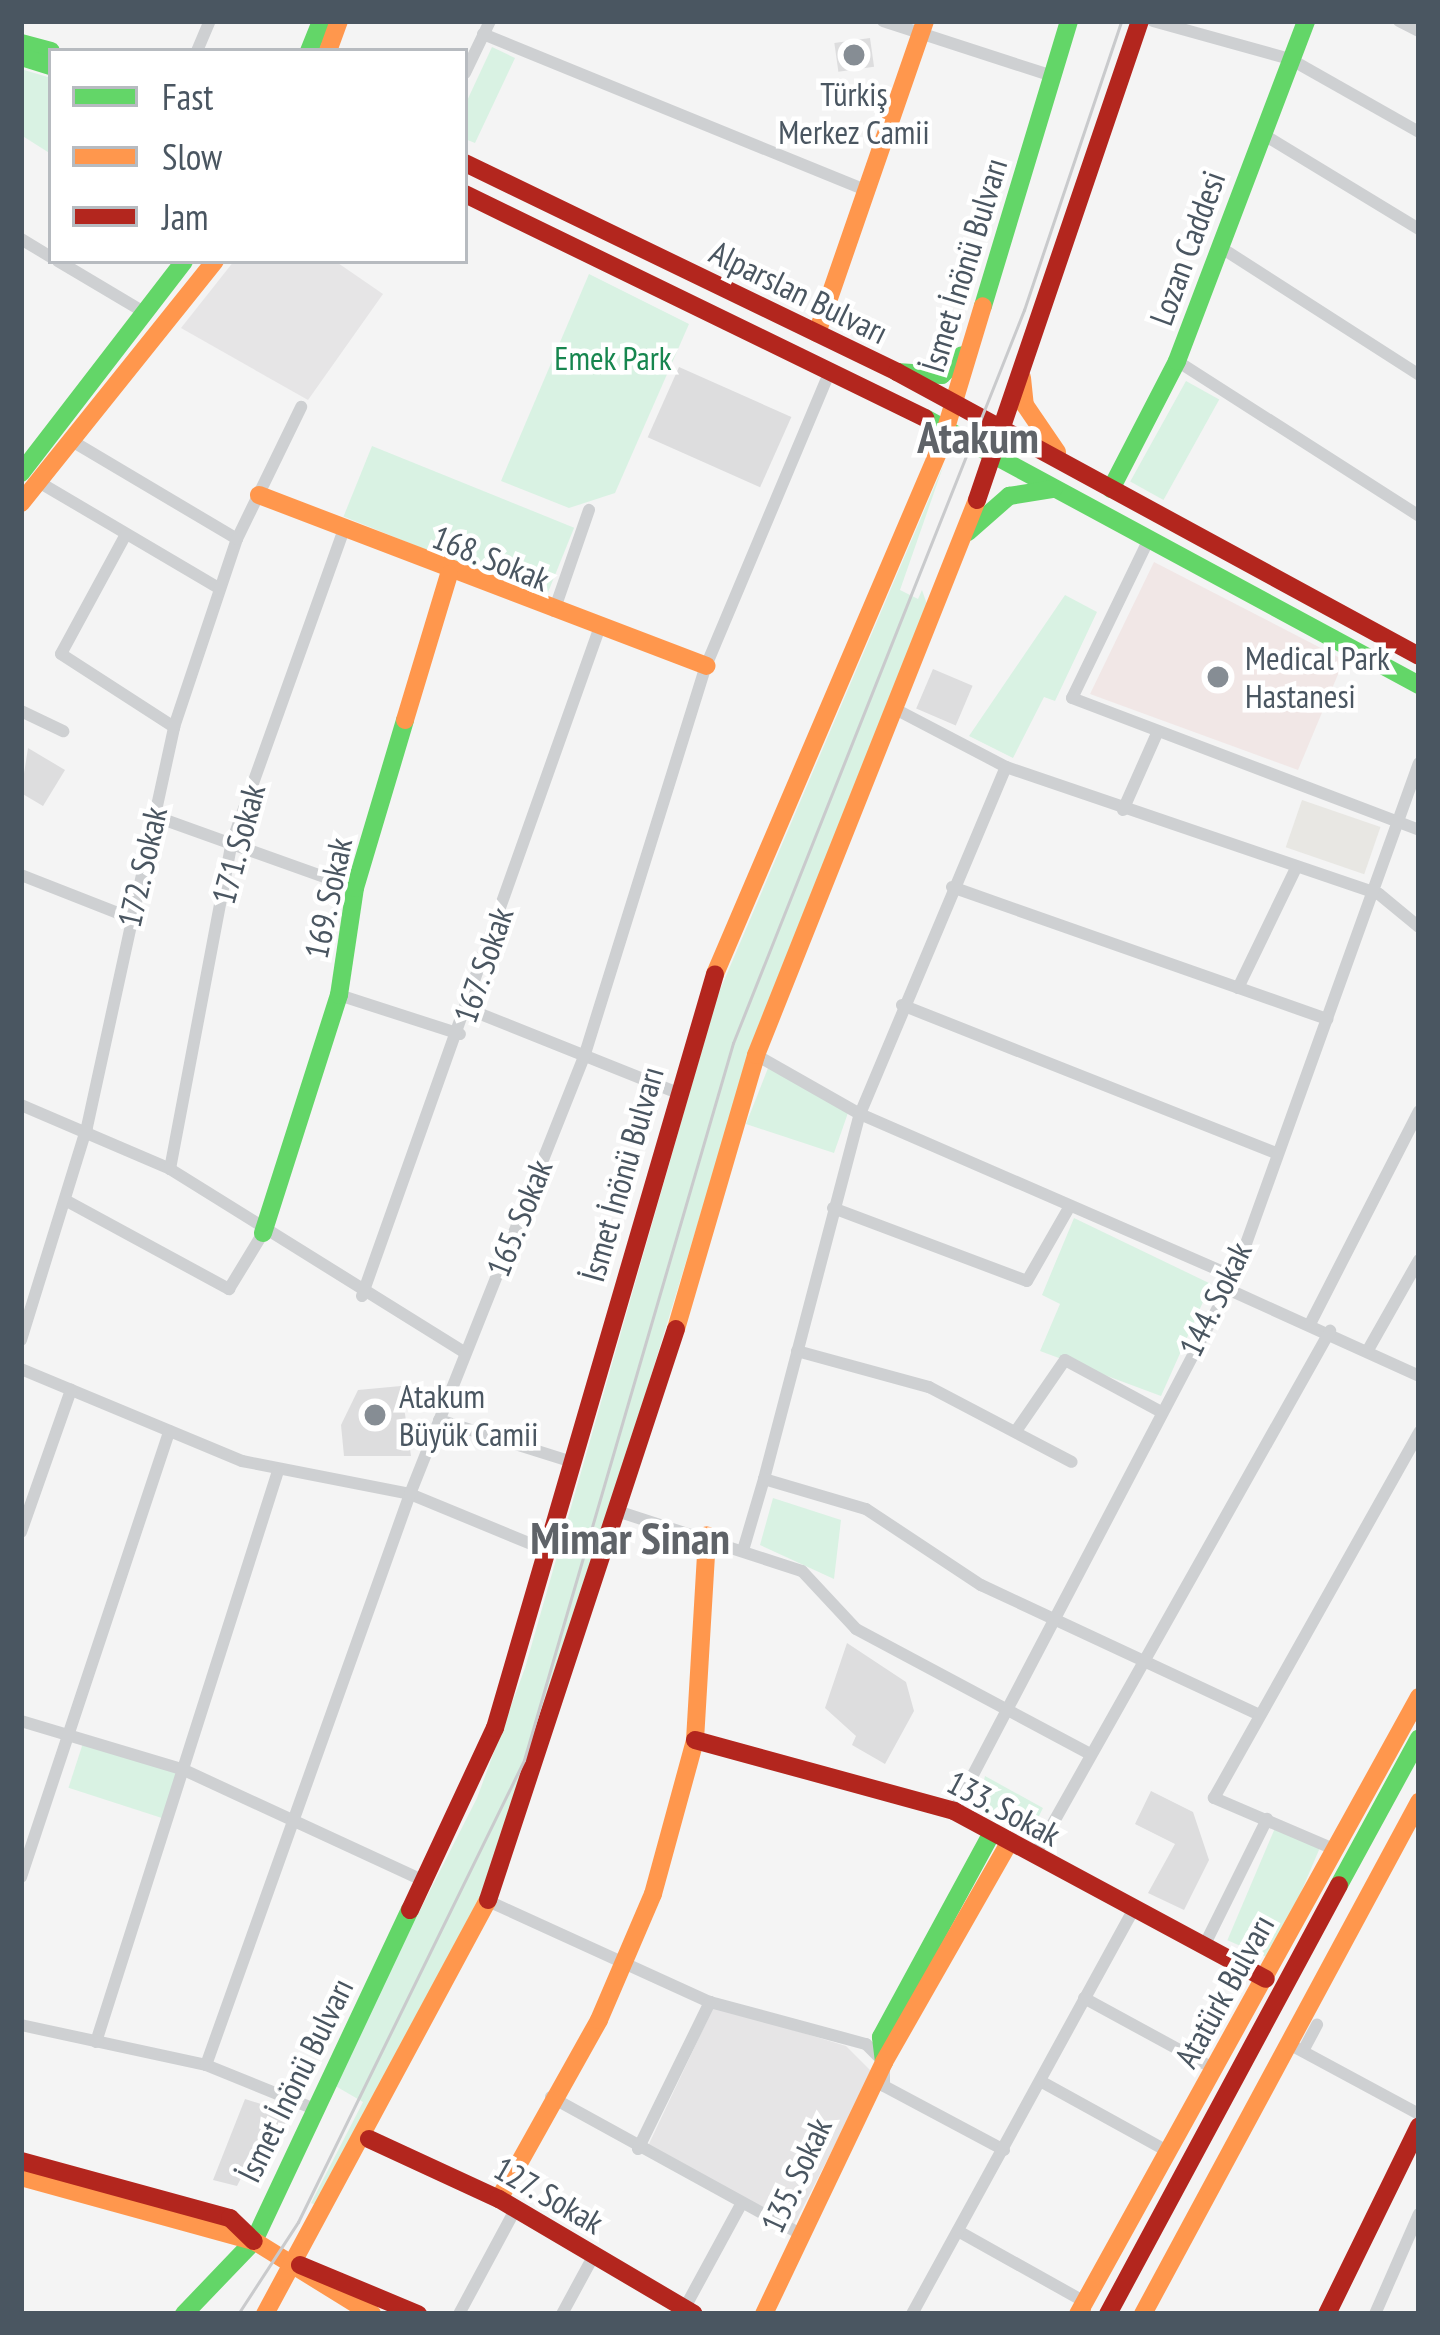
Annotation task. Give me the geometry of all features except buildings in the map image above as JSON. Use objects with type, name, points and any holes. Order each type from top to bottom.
[{"type":"main road","name":"İsmet İnönü Bulvarı","points":[[184,2314],[254,2241],[312,2108],[427,1882],[495,1729],[675,1092],[724,946],[944,429],[1048,76],[1069,21]]},
{"type":"main road","points":[[265,2314],[300,2265],[369,2139],[488,1900],[620,1512],[756,1055],[899,711],[994,456],[1140,21]]},
{"type":"main road","name":"Lozan Caddesi","points":[[1111,489],[1177,361],[1306,21]]},
{"type":"main road","points":[[817,333],[923,27]]},
{"type":"main road","name":"Alparslan Bulvarı","points":[[468,164],[897,373],[1419,656]]},
{"type":"main road","name":"Alparslan Bulvarı","points":[[468,195],[830,370],[1419,685]]},
{"type":"main road","points":[[21,503],[29,477],[182,264]]},
{"type":"main road","points":[[29,477],[77,444],[213,264]]},
{"type":"main road","points":[[897,373],[942,375],[970,339]]},
{"type":"main road","points":[[1022,378],[1039,433],[1073,468]]},
{"type":"main road","points":[[958,548],[1009,496],[1053,489]]},
{"type":"main road","name":"168. Sokak","points":[[259,494],[598,632],[706,666]]},
{"type":"main road","name":"169. Sokak","points":[[263,1233],[339,995],[355,888],[449,574]]},
{"type":"main road","points":[[507,2205],[550,2096],[622,1968],[694,1740],[706,1535]]},
{"type":"main road","name":"Atatürk Bulvarı","points":[[1082,2309],[1419,1696]]},
{"type":"main road","name":"Atatürk Bulvarı","points":[[1108,2314],[1419,1738]]},
{"type":"main road","name":"133. Sokak","points":[[694,1740],[954,1811],[1266,1978]]},
{"type":"main road","points":[[1142,2314],[1296,2047],[1419,1802]]},
{"type":"main road","name":"135. Sokak","points":[[764,2314],[798,2233],[1000,1838]]},
{"type":"main road","points":[[1327,2314],[1419,2126]]},
{"type":"main road","name":"127. Sokak","points":[[369,2139],[507,2205],[686,2312]]},
{"type":"main road","points":[[21,2161],[230,2218],[254,2241]]},
{"type":"main road","points":[[21,2177],[254,2241],[418,2314]]},
{"type":"main road","points":[[300,2265],[310,2282],[372,2314]]},
{"type":"street","points":[[883,21],[923,27],[1048,76]]},
{"type":"street","points":[[1154,21],[1290,59],[1419,132]]},
{"type":"street","points":[[1400,21],[1419,32]]},
{"type":"street","points":[[468,67],[487,27],[867,190]]},
{"type":"street","points":[[1261,134],[1419,229]]},
{"type":"street","points":[[21,239],[48,255]]},
{"type":"street","points":[[1220,247],[1419,375]]},
{"type":"street","points":[[62,264],[144,313]]},
{"type":"street","points":[[1177,361],[1419,516]]},
{"type":"street","name":"165. Sokak","points":[[206,2065],[410,1495],[584,1058],[706,666],[830,370]]},
{"type":"street","name":"172. Sokak","points":[[21,1340],[87,1127],[174,727],[238,538],[301,407]]},
{"type":"street","points":[[77,444],[238,538]]},
{"type":"street","points":[[29,477],[220,589]]},
{"type":"street","points":[[553,614],[590,510]]},
{"type":"street","name":"171. Sokak","points":[[170,1169],[232,842],[344,530]]},
{"type":"street","points":[[125,536],[61,654],[174,727]]},
{"type":"street","points":[[1147,543],[1072,698],[1419,830]]},
{"type":"street","name":"167. Sokak","points":[[362,1296],[460,1034],[598,632]]},
{"type":"street","points":[[21,711],[63,731]]},
{"type":"street","points":[[899,711],[1006,766],[1379,894],[1419,927]]},
{"type":"street","points":[[1124,810],[1158,730]]},
{"type":"street","name":"144. Sokak","points":[[954,1811],[1057,1620],[1228,1282],[1273,1152],[1379,894],[1419,763]]},
{"type":"street","points":[[743,1546],[860,1114],[1006,766]]},
{"type":"street","points":[[154,816],[355,888]]},
{"type":"street","points":[[1238,988],[1295,868]]},
{"type":"street","points":[[21,875],[131,917]]},
{"type":"street","points":[[952,887],[1327,1019]]},
{"type":"street","points":[[339,995],[460,1034]]},
{"type":"street","points":[[902,1005],[1273,1152]]},
{"type":"street","points":[[468,1010],[675,1092]]},
{"type":"street","points":[[756,1055],[860,1114],[1070,1205],[1419,1376]]},
{"type":"street","points":[[21,1106],[87,1127],[170,1169],[362,1296],[464,1352]]},
{"type":"street","points":[[1310,1324],[1419,1111]]},
{"type":"street","points":[[65,1200],[229,1289],[263,1233]]},
{"type":"street","points":[[833,1208],[1027,1281],[1070,1205]]},
{"type":"street","points":[[1368,1350],[1419,1260]]},
{"type":"street","points":[[1034,1857],[1136,1658],[1330,1330]]},
{"type":"street","points":[[796,1351],[929,1387],[1072,1462]]},
{"type":"street","points":[[1016,1431],[1065,1360],[1160,1412]]},
{"type":"street","points":[[21,1369],[278,1471],[410,1495],[546,1550]]},
{"type":"street","points":[[21,1532],[71,1390]]},
{"type":"street","points":[[439,1420],[569,1461]]},
{"type":"street","points":[[21,1877],[63,1735],[169,1431]]},
{"type":"street","points":[[1336,1850],[1214,1798],[1419,1432]]},
{"type":"street","points":[[96,2042],[278,1471]]},
{"type":"street","points":[[764,1479],[914,1531],[928,1554],[1258,1714]]},
{"type":"street","points":[[620,1512],[743,1546],[818,1579],[856,1629],[1088,1753]]},
{"type":"street","points":[[21,1721],[184,1770],[297,1818],[427,1882]]},
{"type":"street","points":[[1204,1946],[1267,1819]]},
{"type":"street","points":[[488,1900],[622,1968],[710,2002],[866,2044],[884,2062],[884,2086],[1004,2150]]},
{"type":"street","points":[[912,2314],[1134,1909]]},
{"type":"street","points":[[1084,1998],[1214,2069]]},
{"type":"street","points":[[638,2149],[710,2002]]},
{"type":"street","points":[[21,2025],[206,2065],[312,2108]]},
{"type":"street","points":[[1317,2025],[1296,2047],[1419,2114]]},
{"type":"street","points":[[1042,2082],[1169,2152]]},
{"type":"street","points":[[550,2096],[740,2206],[798,2233]]},
{"type":"street","points":[[459,2314],[507,2205]]},
{"type":"street","points":[[686,2312],[740,2206]]},
{"type":"street","points":[[1375,2314],[1419,2214]]},
{"type":"street","points":[[958,2231],[1082,2309]]},
{"type":"street","points":[[562,2314],[594,2255]]},
{"type":"shaded area","points":[[232,264],[339,264],[383,294],[308,400],[181,328]]},
{"type":"shaded area","name":"Medical Park Hastanesi","points":[[1154,562],[1344,660],[1298,770],[1090,694]]},
{"type":"shaded area","points":[[1302,800],[1380,827],[1364,874],[1286,847]]},
{"type":"shaded area","points":[[714,2006],[846,2046],[872,2072],[794,2225],[648,2146]]},
{"type":"green space","points":[[492,47],[515,58],[475,143],[468,140],[468,99]]},
{"type":"green space","points":[[21,69],[48,77],[48,152],[21,135]]},
{"type":"green space","name":"Emek Park","points":[[589,274],[689,324],[615,493],[569,508],[501,481]]},
{"type":"green space","points":[[1186,381],[1219,399],[1163,500],[1130,482]]},
{"type":"green space","points":[[372,446],[574,528],[546,598],[344,516]]},
{"type":"green space","points":[[944,464],[900,590],[918,599],[922,590],[930,613],[759,1024],[499,1871],[326,2210],[311,2203],[363,2102],[332,2084],[477,1798],[525,1668],[717,997]]},
{"type":"green space","points":[[1065,595],[1097,612],[1055,701],[1044,697],[1013,758],[969,736]]},
{"type":"green space","points":[[768,1068],[849,1110],[834,1153],[746,1124]]},
{"type":"green space","points":[[1074,1218],[1211,1284],[1161,1396],[1040,1351],[1060,1304],[1042,1295]]},
{"type":"green space","points":[[773,1498],[841,1520],[834,1579],[760,1545]]},
{"type":"green space","points":[[83,1743],[177,1774],[163,1818],[68,1788]]},
{"type":"green space","points":[[985,1776],[1043,1808],[1029,1836],[977,1809]]},
{"type":"green space","points":[[1275,1828],[1320,1847],[1272,1959],[1227,1940]]},
{"type":"tram line","points":[[238,2314],[298,2222],[524,1760],[733,1043],[1024,310],[1121,21]]},
{"type":"traffic: fast","points":[[310,48],[321,21]]},
{"type":"traffic: fast","points":[[983,306],[1069,21]]},
{"type":"traffic: fast","points":[[1111,489],[1177,361],[1306,21]]},
{"type":"traffic: fast","points":[[21,43],[48,50]]},
{"type":"traffic: fast","points":[[21,57],[48,65]]},
{"type":"traffic: fast","points":[[21,473],[182,264]]},
{"type":"traffic: fast","points":[[897,372],[942,375],[962,355]]},
{"type":"traffic: fast","points":[[925,418],[1419,685]]},
{"type":"traffic: fast","points":[[968,532],[1009,496],[1053,489]]},
{"type":"traffic: fast","points":[[263,1233],[339,995],[355,888],[405,720]]},
{"type":"traffic: fast","points":[[1339,1885],[1419,1738]]},
{"type":"traffic: fast","points":[[884,2062],[881,2037],[991,1834]]},
{"type":"traffic: fast","points":[[184,2314],[254,2241],[410,1910]]},
{"type":"traffic: slow","points":[[329,48],[339,21]]},
{"type":"traffic: slow","points":[[817,333],[925,21]]},
{"type":"traffic: slow","points":[[21,503],[213,264]]},
{"type":"traffic: slow","points":[[715,974],[940,448],[983,306]]},
{"type":"traffic: slow","points":[[1022,378],[1025,405],[1057,452]]},
{"type":"traffic: slow","points":[[259,495],[706,666]]},
{"type":"traffic: slow","points":[[676,1329],[756,1055],[977,500]]},
{"type":"traffic: slow","points":[[405,720],[449,574]]},
{"type":"traffic: slow","points":[[499,2199],[599,2020],[653,1894],[695,1740],[707,1535]]},
{"type":"traffic: slow","points":[[1078,2314],[1419,1697]]},
{"type":"traffic: slow","points":[[1143,2314],[1419,1802]]},
{"type":"traffic: slow","points":[[764,2314],[884,2062],[1009,1843]]},
{"type":"traffic: slow","points":[[265,2314],[488,1900]]},
{"type":"traffic: slow","points":[[21,2177],[254,2241],[372,2314]]},
{"type":"traffic: slow","points":[[1081,2314],[1082,2308]]},
{"type":"traffic: jam","points":[[977,500],[1140,21]]},
{"type":"traffic: jam","points":[[468,164],[897,372],[1419,656]]},
{"type":"traffic: jam","points":[[468,195],[925,418]]},
{"type":"traffic: jam","points":[[410,1910],[495,1728],[715,974]]},
{"type":"traffic: jam","points":[[488,1900],[676,1329]]},
{"type":"traffic: jam","points":[[695,1740],[954,1811],[1266,1979]]},
{"type":"traffic: jam","points":[[1108,2314],[1339,1885]]},
{"type":"traffic: jam","points":[[1327,2314],[1419,2126]]},
{"type":"traffic: jam","points":[[369,2139],[499,2199],[694,2314]]},
{"type":"traffic: jam","points":[[21,2161],[230,2218],[254,2241]]},
{"type":"traffic: jam","points":[[300,2265],[418,2314]]},
{"type":"place","name":"Türkiş Merkez Camii","points":[[854,55]]},
{"type":"place","name":"Medical Park Hastanesi","points":[[1218,677]]},
{"type":"place","name":"Atakum Büyük Camii","points":[[375,1415]]},
{"type":"district","name":"Atakum","points":[[978,437]]},
{"type":"district","name":"Mimar Sinan","points":[[630,1538]]}]
